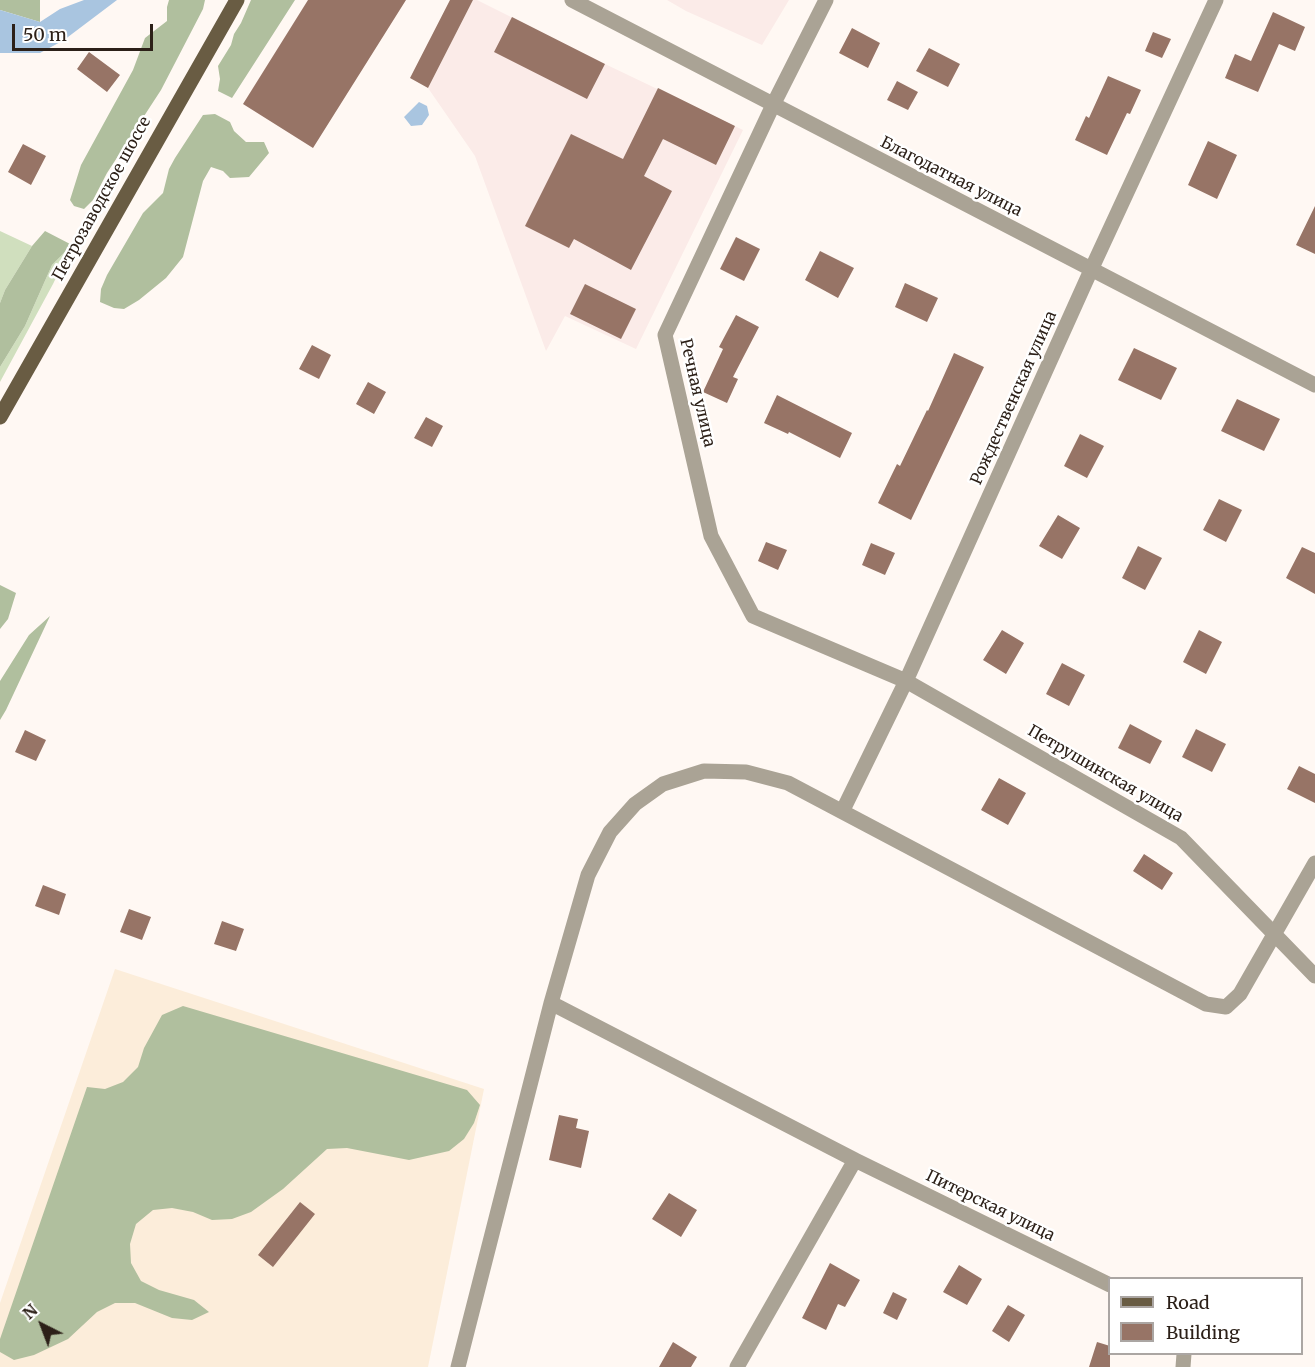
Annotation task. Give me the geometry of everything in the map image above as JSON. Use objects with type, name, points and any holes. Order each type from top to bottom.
[{"type":"main road","name":"Петрозаводское шоссе","points":[[0,417],[237,0]]},
{"type":"street","name":"Благодатная улица","points":[[572,0],[1315,385]]},
{"type":"street","name":"Речная улица","points":[[826,0],[773,105],[665,335],[711,536],[753,616],[906,681]]},
{"type":"street","name":"Рождественская улица","points":[[843,810],[906,681],[1091,270],[1216,0]]},
{"type":"street","name":"Петрушинская улица","points":[[906,681],[1181,838],[1315,976]]},
{"type":"street","points":[[458,1367],[551,1003],[588,875],[610,832],[635,804],[663,784],[704,771],[746,772],[788,783],[843,810],[1206,1004],[1226,1007],[1240,994],[1315,863]]},
{"type":"street","name":"Питерская улица","points":[[551,1003],[855,1160],[1108,1284]]},
{"type":"street","points":[[737,1367],[855,1160]]},
{"type":"shaded area","points":[[473,0],[743,130],[636,349],[565,316],[546,351],[475,156],[428,88]]},
{"type":"shaded area","points":[[667,0],[789,0],[762,45],[686,11]]},
{"type":"shaded area","points":[[115,969],[484,1089],[428,1367],[0,1367],[0,1303]]},
{"type":"green space","points":[[0,0],[40,0],[40,22],[0,10]]},
{"type":"green space","points":[[169,0],[205,0],[203,9],[161,90],[107,173],[93,200],[84,209],[74,206],[70,200],[81,165],[133,70],[145,38],[167,21]]},
{"type":"green space","points":[[251,0],[295,0],[232,98],[218,91],[220,79],[218,66],[231,45]]},
{"type":"green space","points":[[215,114],[230,122],[234,131],[246,142],[264,142],[269,153],[249,177],[230,178],[223,171],[211,167],[203,181],[183,257],[166,278],[124,309],[114,308],[100,302],[101,289],[107,275],[143,213],[163,193],[169,169],[175,158],[203,115]]},
{"type":"green space","points":[[0,231],[32,246],[5,290],[0,303]]},
{"type":"green space","points":[[45,231],[72,245],[52,265],[25,326],[0,367],[0,303],[5,290],[32,246]]},
{"type":"green space","points":[[72,245],[0,382],[0,367],[25,326],[52,265]]},
{"type":"green space","points":[[0,585],[16,593],[8,619],[0,629]]},
{"type":"green space","points":[[50,616],[0,720],[0,681],[29,635]]},
{"type":"green space","points":[[183,1006],[467,1090],[480,1105],[474,1123],[464,1139],[449,1151],[409,1160],[347,1148],[327,1149],[283,1189],[251,1212],[232,1219],[212,1220],[193,1212],[172,1208],[153,1210],[136,1224],[130,1244],[131,1263],[141,1281],[159,1290],[194,1300],[209,1312],[192,1320],[172,1318],[135,1303],[115,1303],[97,1312],[68,1339],[34,1355],[14,1360],[0,1352],[0,1339],[87,1087],[105,1089],[123,1082],[138,1067],[144,1048],[162,1015]]},
{"type":"water","points":[[84,0],[117,0],[64,40],[40,53],[0,53],[0,10],[40,22],[60,9]]},
{"type":"water","points":[[419,102],[427,106],[429,115],[422,125],[411,126],[404,117]]},
{"type":"building","points":[[308,0],[406,0],[313,148],[243,104]]},
{"type":"building","points":[[450,0],[473,0],[428,88],[410,78]]},
{"type":"building","points":[[1273,12],[1305,27],[1295,51],[1279,44],[1258,92],[1225,78],[1235,54],[1251,61]]},
{"type":"building","points":[[512,17],[605,64],[587,99],[494,52]]},
{"type":"building","points":[[852,28],[880,43],[868,68],[839,53]]},
{"type":"building","points":[[1153,32],[1171,39],[1162,58],[1145,51]]},
{"type":"building","points":[[929,48],[960,64],[948,87],[916,71]]},
{"type":"building","points":[[89,52],[120,75],[107,92],[77,69]]},
{"type":"building","points":[[1108,76],[1141,90],[1107,155],[1075,140],[1086,116],[1089,118]]},
{"type":"building","points":[[897,81],[918,92],[908,110],[887,100]]},
{"type":"building","points":[[658,88],[735,126],[716,165],[663,139],[644,176],[672,191],[631,270],[574,239],[569,248],[525,226],[571,134],[623,159]]},
{"type":"building","points":[[1208,141],[1237,155],[1217,199],[1188,185]]},
{"type":"building","points":[[23,144],[46,156],[31,185],[8,172]]},
{"type":"building","points":[[1315,206],[1315,254],[1296,245]]},
{"type":"building","points":[[736,237],[760,249],[744,281],[720,269]]},
{"type":"building","points":[[820,251],[854,268],[838,298],[805,280]]},
{"type":"building","points":[[905,283],[938,298],[927,322],[895,307]]},
{"type":"building","points":[[585,284],[636,309],[621,339],[570,314]]},
{"type":"building","points":[[736,315],[759,327],[733,377],[738,379],[727,403],[703,392],[723,349],[719,347]]},
{"type":"building","points":[[312,345],[331,355],[319,379],[299,369]]},
{"type":"building","points":[[1134,348],[1177,368],[1161,400],[1118,380]]},
{"type":"building","points":[[954,353],[984,367],[911,520],[878,503],[897,464],[900,466],[928,411]]},
{"type":"building","points":[[368,382],[386,392],[374,414],[356,404]]},
{"type":"building","points":[[777,395],[852,433],[840,458],[789,432],[788,434],[764,423]]},
{"type":"building","points":[[1237,399],[1280,419],[1264,451],[1221,431]]},
{"type":"building","points":[[426,417],[443,426],[432,447],[414,438]]},
{"type":"building","points":[[1080,434],[1104,446],[1087,478],[1064,466]]},
{"type":"building","points":[[1219,499],[1242,510],[1226,542],[1203,530]]},
{"type":"building","points":[[1058,515],[1080,528],[1062,559],[1039,546]]},
{"type":"building","points":[[766,542],[787,550],[778,570],[758,561]]},
{"type":"building","points":[[871,543],[895,553],[885,575],[862,565]]},
{"type":"building","points":[[1138,546],[1162,558],[1145,590],[1122,578]]},
{"type":"building","points":[[1302,547],[1315,553],[1315,594],[1286,578]]},
{"type":"building","points":[[1002,630],[1024,643],[1006,674],[983,660]]},
{"type":"building","points":[[1199,630],[1222,642],[1206,674],[1183,662]]},
{"type":"building","points":[[1062,663],[1085,675],[1069,706],[1046,694]]},
{"type":"building","points":[[1130,724],[1162,741],[1150,764],[1118,748]]},
{"type":"building","points":[[1196,729],[1226,744],[1212,772],[1182,757]]},
{"type":"building","points":[[25,730],[46,740],[36,761],[15,752]]},
{"type":"building","points":[[1299,766],[1315,774],[1315,803],[1287,789]]},
{"type":"building","points":[[999,778],[1026,793],[1008,825],[981,810]]},
{"type":"building","points":[[1144,854],[1173,873],[1162,890],[1133,871]]},
{"type":"building","points":[[43,885],[66,894],[59,915],[35,906]]},
{"type":"building","points":[[129,909],[151,917],[142,940],[120,932]]},
{"type":"building","points":[[222,921],[244,929],[236,951],[214,944]]},
{"type":"building","points":[[559,1115],[578,1119],[576,1128],[589,1131],[581,1168],[549,1160]]},
{"type":"building","points":[[669,1193],[697,1210],[681,1237],[652,1219]]},
{"type":"building","points":[[300,1202],[315,1214],[273,1267],[258,1255]]},
{"type":"building","points":[[830,1263],[860,1280],[845,1307],[838,1304],[826,1330],[802,1318]]},
{"type":"building","points":[[959,1265],[982,1279],[967,1305],[943,1292]]},
{"type":"building","points":[[893,1292],[907,1299],[897,1320],[883,1313]]},
{"type":"building","points":[[1008,1305],[1025,1315],[1009,1342],[992,1331]]},
{"type":"building","points":[[673,1342],[697,1357],[691,1367],[659,1367]]},
{"type":"building","points":[[1097,1342],[1108,1345],[1110,1367],[1089,1367]]}]
